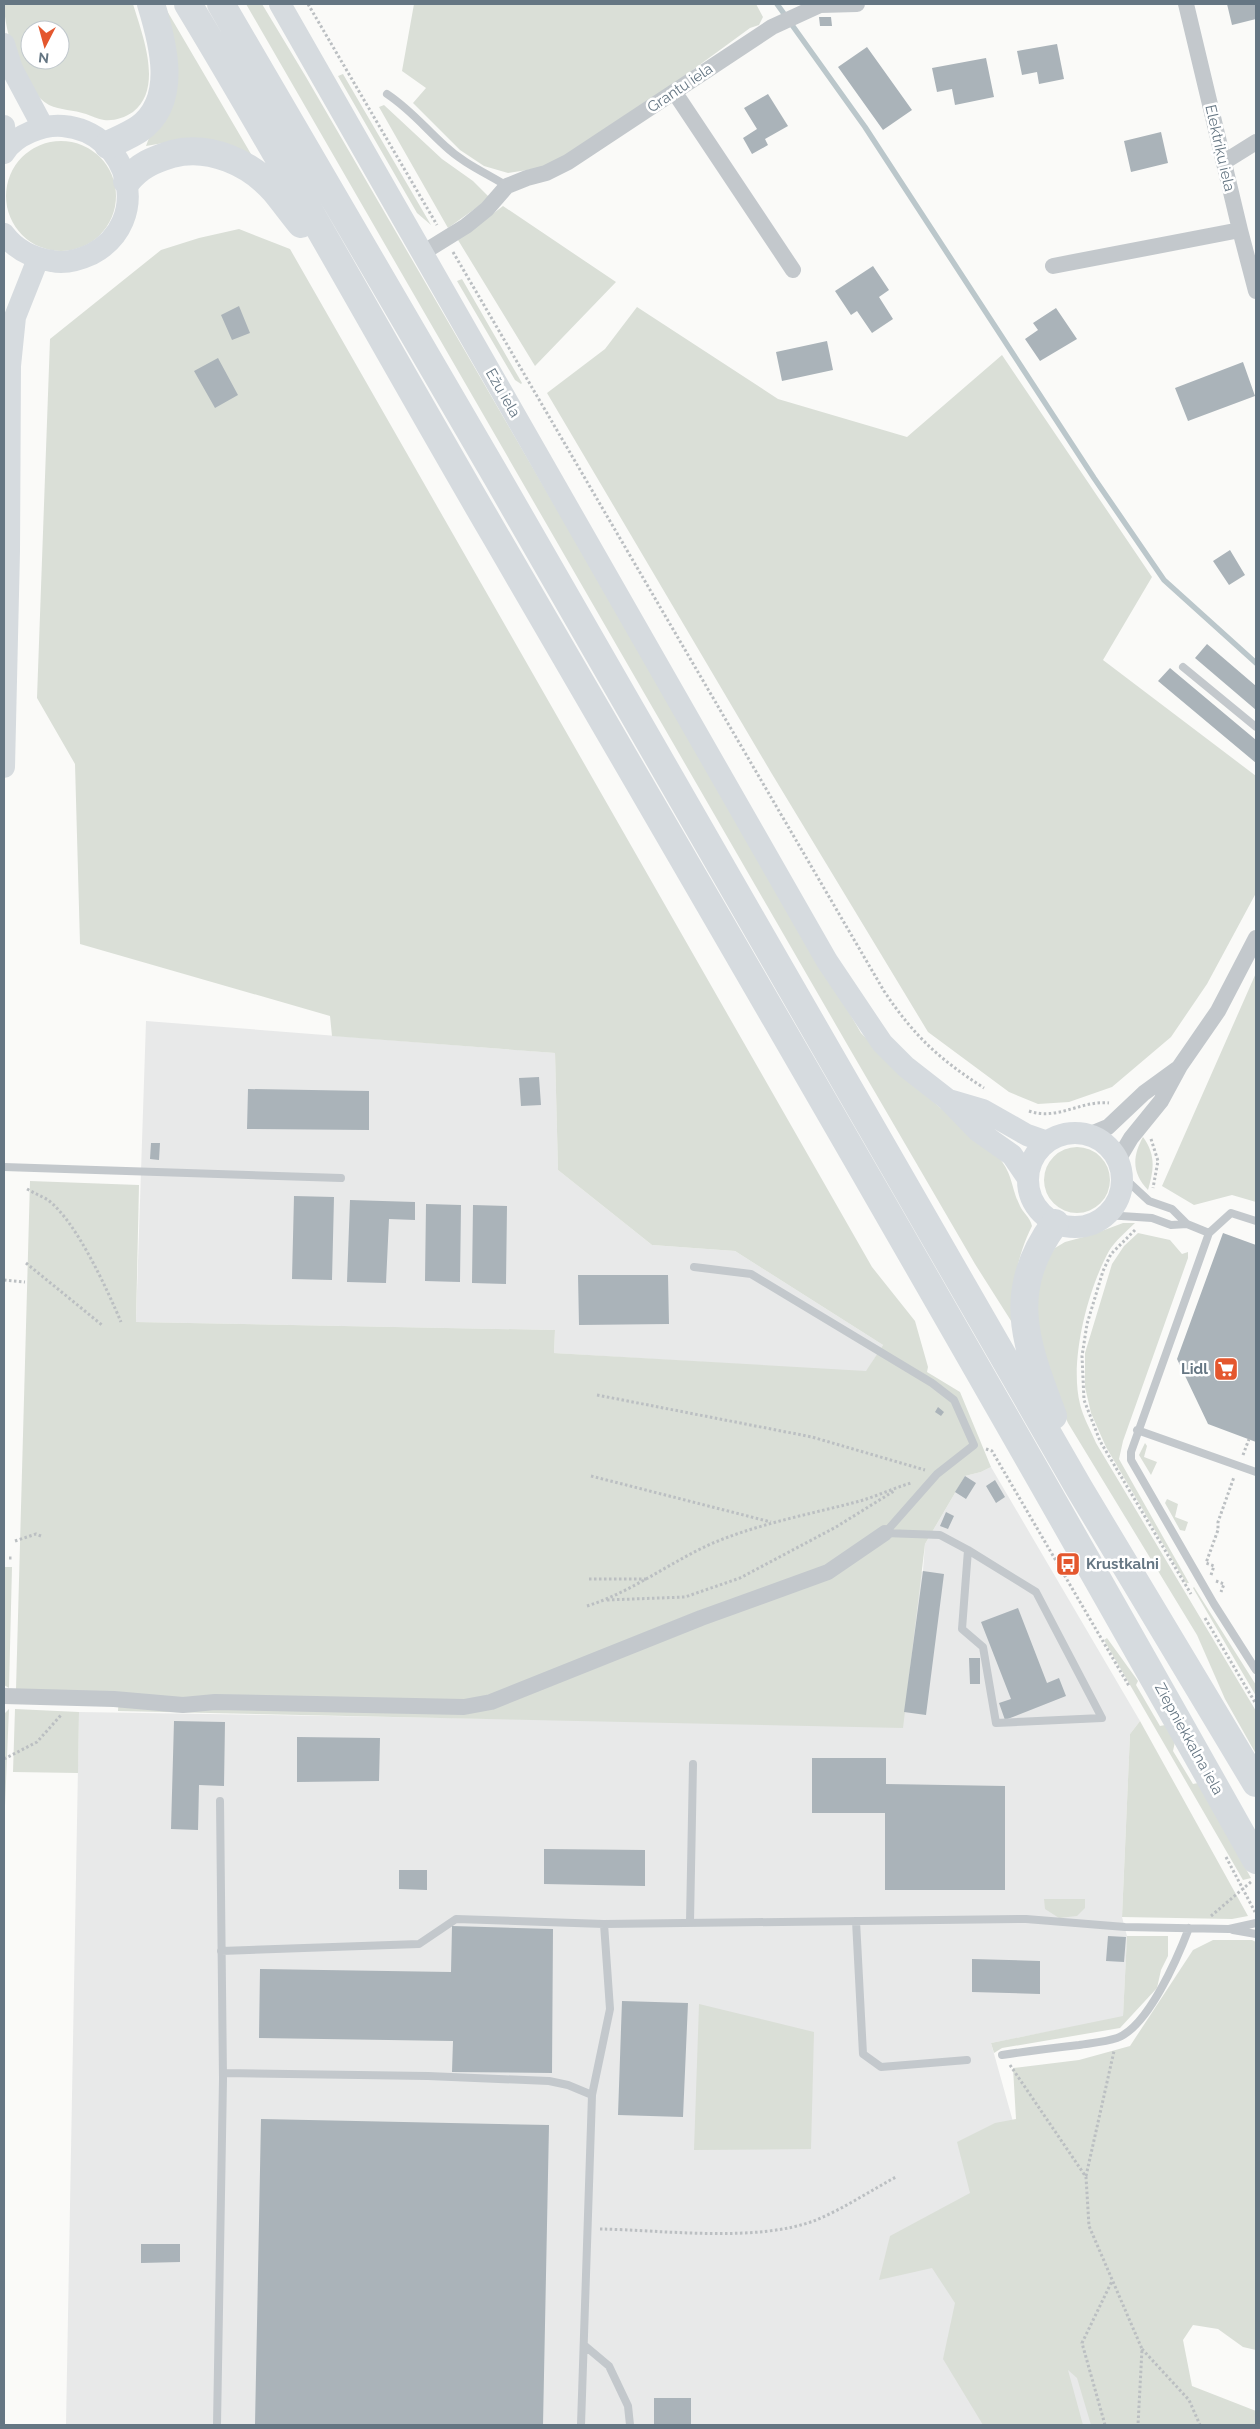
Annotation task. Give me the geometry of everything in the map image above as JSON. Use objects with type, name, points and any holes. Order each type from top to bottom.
[{"type":"highway","points":[[108,145],[140,128],[159,107],[164,83],[164,60],[151,4]]},
{"type":"highway","points":[[188,4],[248,103],[344,274]]},
{"type":"highway","points":[[221,4],[498,479],[1079,1488],[1256,1783]]},
{"type":"highway","points":[[127,181],[136,170],[147,162],[180,152],[202,150],[224,157],[259,176],[274,190],[344,274]]},
{"type":"highway","name":"Ziepniekkalna iela","points":[[344,274],[804,1065],[1141,1652],[1256,1860]]},
{"type":"highway","points":[[1055,1223],[1044,1237],[1031,1265],[1024,1298],[1024,1329],[1036,1369],[1079,1488]]},
{"type":"main road","name":"Ežu iela","points":[[280,4],[424,252],[827,961],[882,1042],[906,1067],[947,1099]]},
{"type":"main road","points":[[4,44],[12,69],[43,127]]},
{"type":"main road","points":[[4,234],[20,250],[38,259],[59,263],[80,260],[110,242],[124,218],[128,200],[127,181],[120,162],[108,145],[93,134],[75,127],[56,125],[43,127],[5,142]]},
{"type":"main road","points":[[4,767],[10,366],[16,317],[38,259]]},
{"type":"main road","points":[[947,1099],[983,1110],[1027,1135],[1047,1142]]},
{"type":"main road","points":[[947,1099],[978,1131],[1012,1156],[1027,1177]]},
{"type":"main road","points":[[1066,1134],[1091,1134],[1106,1144],[1120,1168],[1120,1190],[1106,1215],[1093,1224],[1065,1227],[1055,1223],[1036,1207],[1030,1193],[1027,1177],[1029,1164],[1036,1151],[1047,1142],[1066,1134]]},
{"type":"street","name":"Grantu iela","points":[[507,186],[527,178],[546,174],[568,162],[675,93],[772,27],[820,5],[857,4]]},
{"type":"street","name":"Elektriķu iela","points":[[1186,4],[1256,291]]},
{"type":"street","points":[[675,93],[793,270]]},
{"type":"street","points":[[1224,162],[1256,142]]},
{"type":"street","points":[[424,252],[446,240],[488,209],[507,186]]},
{"type":"street","points":[[1053,266],[1240,230]]},
{"type":"street","points":[[1120,1168],[1131,1138],[1161,1101],[1180,1066],[1218,1011],[1256,938]]},
{"type":"street","points":[[1091,1134],[1108,1127],[1144,1093],[1180,1066]]},
{"type":"street","points":[[4,1696],[114,1699],[183,1705],[215,1702],[464,1707],[490,1702],[701,1618],[828,1572],[885,1533]]},
{"type":"lane","points":[[387,94],[404,106],[445,146],[467,164],[507,186]]},
{"type":"lane","points":[[1182,667],[1256,727]]},
{"type":"lane","points":[[4,1167],[341,1178]]},
{"type":"lane","points":[[1120,1168],[1149,1201],[1172,1209],[1187,1224],[1209,1233]]},
{"type":"lane","points":[[1256,1221],[1231,1213],[1209,1233],[1137,1430],[1130,1460],[1214,1604],[1256,1670]]},
{"type":"lane","points":[[1106,1215],[1142,1216],[1171,1225],[1187,1224]]},
{"type":"lane","points":[[694,1267],[751,1274],[932,1384],[954,1400],[974,1445],[937,1474],[885,1533]]},
{"type":"lane","points":[[1137,1430],[1256,1472]]},
{"type":"lane","points":[[885,1533],[940,1535],[968,1550],[1036,1592],[1102,1718],[996,1723],[983,1647],[962,1629],[968,1550]]},
{"type":"lane","points":[[690,1922],[693,1764]]},
{"type":"lane","points":[[217,2425],[223,2073],[220,1801]]},
{"type":"lane","points":[[221,1951],[420,1944],[456,1919],[604,1924],[1026,1919],[1125,1927],[1189,1928],[1229,1928],[1256,1923]]},
{"type":"lane","points":[[856,1921],[862,2054],[881,2067],[966,2060]]},
{"type":"lane","points":[[580,2425],[592,2094],[610,2009],[604,1924]]},
{"type":"lane","points":[[1002,2055],[1117,2038],[1130,2030],[1152,2003],[1178,1957],[1189,1928]]},
{"type":"lane","points":[[1229,1928],[1256,1934]]},
{"type":"lane","points":[[223,2073],[549,2081],[568,2085],[592,2094]]},
{"type":"lane","points":[[584,2344],[609,2366],[628,2406],[630,2425]]},
{"type":"path","points":[[308,4],[884,991],[903,1020],[925,1044],[951,1066],[991,1092]]},
{"type":"path","points":[[1022,1108],[1035,1113],[1053,1114],[1097,1102],[1113,1104]]},
{"type":"path","points":[[1150,1137],[1157,1152],[1158,1161],[1152,1192]]},
{"type":"path","points":[[27,1189],[48,1201],[59,1212],[102,1277],[121,1322]]},
{"type":"path","points":[[26,1263],[102,1325]]},
{"type":"path","points":[[4,1280],[25,1282]]},
{"type":"path","points":[[597,1396],[812,1437],[937,1474]]},
{"type":"path","points":[[1214,1604],[1224,1584],[1213,1580],[1211,1575],[1214,1566],[1206,1563],[1218,1530],[1218,1522],[1249,1439]]},
{"type":"path","points":[[992,1451],[1132,1691]]},
{"type":"path","points":[[587,1606],[605,1600],[648,1579],[712,1544],[772,1522],[862,1500],[937,1474]]},
{"type":"path","points":[[591,1476],[772,1522]]},
{"type":"path","points":[[605,1600],[685,1597],[740,1578],[836,1527],[901,1486]]},
{"type":"path","points":[[15,1541],[36,1534],[41,1536]]},
{"type":"path","points":[[9,1558],[14,1558]]},
{"type":"path","points":[[589,1579],[648,1579]]},
{"type":"path","points":[[4,1759],[37,1742],[72,1699]]},
{"type":"path","points":[[1223,1853],[1256,1914]]},
{"type":"path","points":[[1201,1928],[1242,1887]]},
{"type":"path","points":[[1117,2038],[1086,2177],[1089,2226],[1142,2349],[1189,2400],[1200,2425]]},
{"type":"path","points":[[1002,2055],[1086,2177]]},
{"type":"path","points":[[587,2229],[748,2233],[788,2229],[817,2220],[896,2177]]},
{"type":"path","points":[[1106,2425],[1082,2343],[1112,2281]]},
{"type":"path","points":[[1138,2425],[1142,2349]]},
{"type":"shaded area","points":[[4,4],[133,4],[148,60],[149,75],[147,89],[142,102],[130,114],[119,119],[108,120],[49,105],[31,87],[21,70],[70,70],[70,20],[20,20],[20,67],[7,30]]},
{"type":"shaded area","points":[[163,4],[251,157],[175,141],[146,146],[149,138]]},
{"type":"shaded area","points":[[246,4],[262,4],[306,77],[861,1033],[901,1074],[1000,1159],[1004,1165],[1010,1176],[1020,1206],[1032,1226],[1022,1250],[1016,1274],[1013,1298],[1013,1324],[975,1264],[851,1051]]},
{"type":"shaded area","points":[[414,4],[756,4],[763,17],[759,25],[750,28],[657,96],[566,156],[540,168],[508,173],[484,166],[460,150],[413,103],[426,88],[402,71]]},
{"type":"shaded area","points":[[343,74],[431,225],[417,213],[338,76]]},
{"type":"shaded area","points":[[384,105],[442,159],[473,181],[490,198],[448,228],[379,107]]},
{"type":"shaded area","points":[[61,141],[72,142],[82,146],[100,157],[111,175],[115,185],[115,207],[111,217],[100,235],[82,246],[72,250],[61,251],[50,250],[40,246],[22,235],[11,217],[7,207],[6,196],[7,185],[11,175],[22,157],[40,146],[50,142]]},
{"type":"shaded area","points":[[503,206],[616,282],[535,366],[458,240]]},
{"type":"shaded area","points":[[239,229],[290,249],[872,1267],[915,1321],[928,1367],[927,1372],[960,1392],[991,1467],[965,1476],[925,1544],[903,1728],[118,1711],[119,1692],[16,1689],[30,1181],[139,1185],[136,1322],[555,1330],[554,1353],[866,1371],[883,1345],[735,1251],[652,1245],[558,1170],[555,1053],[332,1036],[330,1016],[80,944],[75,764],[37,698],[50,339],[161,250],[199,238]]},
{"type":"shaded area","points":[[462,279],[521,384],[515,380],[457,281]]},
{"type":"shaded area","points":[[637,307],[778,399],[907,437],[1002,355],[1152,577],[1103,660],[1256,776],[1256,893],[1207,984],[1171,1037],[1112,1087],[1069,1102],[1038,1104],[1009,1092],[928,1032],[772,774],[547,393],[605,349]]},
{"type":"shaded area","points":[[1256,973],[1256,1202],[1232,1195],[1194,1205],[1162,1186]]},
{"type":"shaded area","points":[[146,1021],[555,1053],[558,1170],[652,1245],[735,1251],[883,1345],[866,1372],[554,1353],[555,1330],[136,1322]]},
{"type":"shaded area","points":[[1143,1137],[1150,1150],[1153,1162],[1148,1190],[1139,1177],[1135,1165],[1139,1144]]},
{"type":"shaded area","points":[[1077,1147],[1090,1150],[1100,1157],[1107,1167],[1110,1180],[1107,1193],[1100,1203],[1090,1210],[1077,1213],[1064,1210],[1054,1203],[1047,1193],[1044,1180],[1047,1167],[1054,1157],[1064,1150]]},
{"type":"shaded area","points":[[1123,1223],[1135,1223],[1109,1251],[1094,1285],[1082,1326],[1077,1367],[1077,1387],[1080,1404],[1096,1443],[1256,1711],[1256,1754],[1225,1699],[1197,1635],[1068,1423],[1052,1388],[1038,1333],[1036,1276],[1055,1248],[1065,1242]]},
{"type":"shaded area","points":[[1138,1233],[1170,1240],[1182,1254],[1188,1252],[1188,1258],[1123,1441],[1119,1459],[1189,1583],[1186,1583],[1106,1447],[1091,1413],[1085,1387],[1085,1353],[1112,1264],[1124,1246]]},
{"type":"shaded area","points":[[1145,1443],[1147,1446],[1144,1457],[1157,1462],[1151,1475],[1139,1455]]},
{"type":"shaded area","points":[[991,1467],[1140,1721],[1130,1734],[1122,1917],[1127,1936],[1123,2017],[991,2043],[1098,2425],[66,2425],[79,1712],[699,1722],[923,1571],[925,1544],[965,1476]]},
{"type":"shaded area","points":[[1167,1499],[1178,1504],[1175,1517],[1188,1522],[1185,1531],[1180,1530],[1165,1503]]},
{"type":"shaded area","points":[[5,1567],[12,1567],[9,1688],[4,1685]]},
{"type":"shaded area","points":[[1193,1588],[1256,1685],[1256,1696]]},
{"type":"shaded area","points":[[1107,1638],[1138,1681],[1136,1685],[1160,1726],[1165,1725],[1175,1742],[1173,1751],[1193,1784],[1198,1783],[1251,1878],[1243,1880],[1104,1640]]},
{"type":"shaded area","points":[[9,1709],[5,1806],[4,1806],[4,1714]]},
{"type":"shaded area","points":[[15,1709],[79,1712],[78,1773],[13,1772]]},
{"type":"shaded area","points":[[1140,1721],[1248,1916],[1232,1919],[1122,1917],[1130,1734]]},
{"type":"shaded area","points":[[1044,1899],[1085,1899],[1085,1908],[1077,1916],[1059,1918],[1045,1909]]},
{"type":"shaded area","points":[[1127,1936],[1168,1936],[1168,1956],[1161,1970],[1157,1988],[1120,2028],[1002,2048],[994,2053],[991,2043],[1123,2016]]},
{"type":"shaded area","points":[[1213,1940],[1252,1940],[1256,1942],[1256,2350],[1243,2347],[1218,2329],[1193,2325],[1183,2340],[1192,2386],[1256,2411],[1256,2425],[1091,2425],[1077,2378],[1068,2370],[1083,2425],[983,2425],[943,2359],[955,2303],[932,2268],[879,2280],[890,2236],[970,2193],[957,2142],[995,2123],[1016,2119],[1013,2068],[1079,2060],[1130,2046],[1193,1950]]},
{"type":"shaded area","points":[[699,2004],[814,2032],[811,2149],[694,2150]]},
{"type":"building","points":[[1227,4],[1256,4],[1256,19],[1232,25]]},
{"type":"building","points":[[819,17],[831,17],[832,26],[820,26]]},
{"type":"building","points":[[1057,44],[1064,79],[1039,84],[1037,72],[1022,75],[1017,51]]},
{"type":"building","points":[[867,47],[912,110],[883,130],[838,67]]},
{"type":"building","points":[[986,58],[994,97],[955,105],[952,89],[937,92],[932,68]]},
{"type":"building","points":[[768,94],[788,126],[765,139],[768,145],[752,154],[743,138],[757,129],[744,108]]},
{"type":"building","points":[[1161,132],[1168,163],[1131,172],[1124,141]]},
{"type":"building","points":[[873,266],[889,290],[879,297],[893,319],[872,333],[857,311],[851,315],[835,291]]},
{"type":"building","points":[[239,306],[250,333],[232,340],[221,315]]},
{"type":"building","points":[[1056,308],[1077,339],[1040,361],[1025,339],[1038,330],[1033,323]]},
{"type":"building","points":[[827,341],[833,370],[782,381],[776,352]]},
{"type":"building","points":[[218,358],[238,395],[215,408],[194,371]]},
{"type":"building","points":[[1243,362],[1255,396],[1188,421],[1175,388]]},
{"type":"building","points":[[1230,550],[1245,575],[1229,585],[1213,561]]},
{"type":"building","points":[[1207,644],[1256,686],[1256,710],[1195,658]]},
{"type":"building","points":[[1170,668],[1256,740],[1256,763],[1158,681]]},
{"type":"building","points":[[539,1077],[541,1105],[521,1106],[519,1078]]},
{"type":"building","points":[[248,1089],[369,1091],[369,1130],[247,1129]]},
{"type":"building","points":[[151,1143],[160,1143],[159,1160],[150,1159]]},
{"type":"building","points":[[294,1196],[334,1197],[332,1280],[292,1279]]},
{"type":"building","points":[[350,1200],[415,1202],[415,1220],[389,1219],[386,1283],[347,1282]]},
{"type":"building","points":[[426,1204],[461,1205],[460,1282],[425,1281]]},
{"type":"building","points":[[473,1205],[507,1206],[506,1284],[472,1283]]},
{"type":"building","points":[[1223,1233],[1256,1245],[1256,1442],[1208,1424],[1177,1359]]},
{"type":"building","points":[[578,1275],[668,1275],[669,1324],[579,1325]]},
{"type":"building","points":[[938,1407],[944,1412],[941,1416],[935,1412]]},
{"type":"building","points":[[965,1476],[976,1483],[966,1499],[955,1492]]},
{"type":"building","points":[[995,1480],[1005,1497],[996,1503],[986,1486]]},
{"type":"building","points":[[946,1512],[954,1516],[948,1529],[940,1526]]},
{"type":"building","points":[[923,1571],[944,1574],[926,1715],[904,1712]]},
{"type":"building","points":[[1018,1608],[1047,1683],[1059,1678],[1066,1696],[1005,1720],[999,1703],[1011,1699],[981,1622]]},
{"type":"building","points":[[969,1658],[980,1658],[980,1684],[970,1684]]},
{"type":"building","points":[[174,1721],[225,1722],[224,1786],[199,1785],[198,1830],[171,1829]]},
{"type":"building","points":[[297,1737],[380,1738],[379,1781],[297,1782]]},
{"type":"building","points":[[812,1758],[886,1758],[886,1784],[1005,1786],[1005,1890],[885,1890],[885,1813],[812,1813]]},
{"type":"building","points":[[544,1849],[645,1850],[645,1886],[544,1884]]},
{"type":"building","points":[[399,1870],[427,1870],[427,1890],[399,1889]]},
{"type":"building","points":[[452,1926],[553,1929],[552,2073],[452,2072],[453,2041],[259,2038],[260,1969],[451,1972]]},
{"type":"building","points":[[1108,1936],[1126,1937],[1124,1962],[1106,1961]]},
{"type":"building","points":[[972,1959],[1040,1961],[1040,1994],[972,1992]]},
{"type":"building","points":[[622,2001],[688,2003],[683,2117],[618,2115]]},
{"type":"building","points":[[261,2119],[549,2125],[543,2425],[255,2425]]},
{"type":"building","points":[[141,2244],[180,2244],[180,2262],[141,2263]]},
{"type":"building","points":[[654,2398],[691,2398],[691,2425],[654,2425]]},
{"type":"waterway","points":[[777,4],[865,127],[1094,478],[1164,580],[1256,663]]},
{"type":"place","name":"Lidl","points":[[1226,1369]]},
{"type":"place","name":"Krustkalni","points":[[1068,1564]]}]
